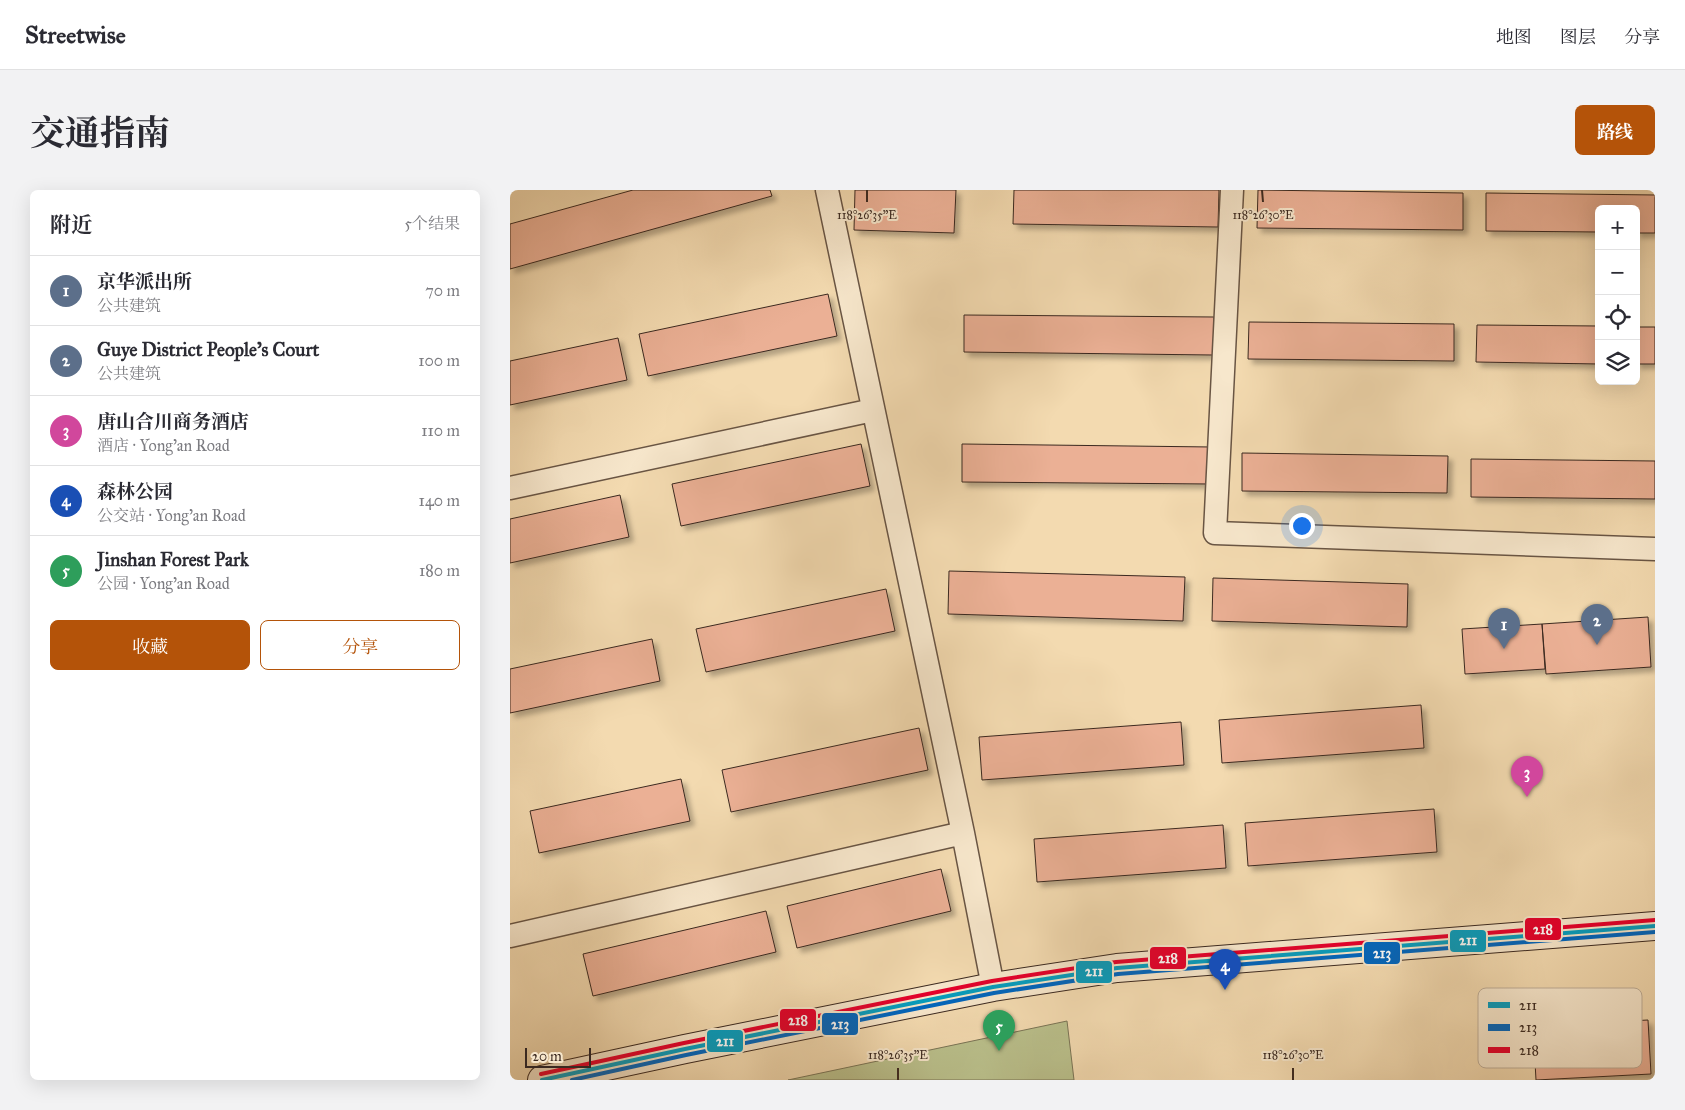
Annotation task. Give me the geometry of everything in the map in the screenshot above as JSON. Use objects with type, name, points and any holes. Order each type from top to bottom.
[{"type":"main road","points":[[542,1080],[992,986],[1116,968],[1655,926]]},
{"type":"street","points":[[827,190],[963,833],[992,986]]},
{"type":"street","points":[[1232,190],[1215,533],[1655,549]]},
{"type":"street","points":[[510,488],[873,410]]},
{"type":"street","points":[[510,936],[963,833]]},
{"type":"green space","points":[[1067,1021],[1074,1080],[788,1080]]},
{"type":"building","points":[[633,190],[770,190],[772,196],[510,269],[510,224]]},
{"type":"building","points":[[855,190],[956,190],[954,233],[854,230]]},
{"type":"building","points":[[1014,190],[1219,190],[1218,227],[1013,224]]},
{"type":"building","points":[[1258,190],[1463,193],[1463,230],[1257,228]]},
{"type":"building","points":[[1486,193],[1655,195],[1655,233],[1640,233],[1640,205],[1595,205],[1595,232],[1486,231]]},
{"type":"building","points":[[828,294],[837,336],[648,376],[639,334]]},
{"type":"building","points":[[964,315],[1214,317],[1213,355],[964,352]]},
{"type":"building","points":[[1249,322],[1454,324],[1454,361],[1248,359]]},
{"type":"building","points":[[1477,325],[1595,326],[1595,364],[1476,362]]},
{"type":"building","points":[[1640,327],[1655,327],[1655,364],[1640,364]]},
{"type":"building","points":[[618,338],[627,380],[510,405],[510,361]]},
{"type":"building","points":[[861,444],[870,486],[681,526],[672,484]]},
{"type":"building","points":[[962,444],[1212,447],[1211,484],[962,482]]},
{"type":"building","points":[[1242,453],[1448,456],[1447,493],[1242,491]]},
{"type":"building","points":[[1471,459],[1655,461],[1655,499],[1471,497]]},
{"type":"building","points":[[620,495],[629,537],[510,563],[510,519]]},
{"type":"building","points":[[949,571],[1185,577],[1183,621],[948,614]]},
{"type":"building","points":[[1213,578],[1408,584],[1407,627],[1212,621]]},
{"type":"building","points":[[886,589],[895,631],[706,672],[696,629]]},
{"type":"building","points":[[1648,617],[1651,667],[1546,674],[1542,624]]},
{"type":"building","points":[[1542,624],[1545,669],[1465,674],[1462,629]]},
{"type":"building","points":[[652,639],[660,681],[510,713],[510,669]]},
{"type":"building","points":[[1421,705],[1424,748],[1222,763],[1219,720]]},
{"type":"building","points":[[1181,722],[1184,765],[982,780],[979,737]]},
{"type":"building","points":[[919,728],[928,770],[731,812],[722,770]]},
{"type":"building","points":[[681,779],[690,821],[539,853],[530,811]]},
{"type":"building","points":[[1434,809],[1437,852],[1248,866],[1245,823]]},
{"type":"building","points":[[1223,825],[1226,868],[1037,882],[1034,839]]},
{"type":"building","points":[[941,869],[951,911],[797,948],[787,906]]},
{"type":"building","points":[[766,911],[776,952],[593,996],[583,954]]},
{"type":"building","points":[[1642,1020],[1648,1020],[1651,1074],[1536,1080],[1535,1068],[1642,1068]]},
{"type":"transit line","name":"218","points":[[541,1074],[992,981],[1116,962],[1655,920]]},
{"type":"transit line","name":"211","points":[[542,1080],[993,987],[1117,968],[1655,926]]},
{"type":"transit line","name":"213","points":[[572,1080],[994,993],[1118,974],[1655,932]]},
{"type":"place","name":"Guye District People's Court","points":[[1597,645]]},
{"type":"place","name":"京华派出所","points":[[1504,649]]},
{"type":"place","name":"唐山合川商务酒店","points":[[1527,797]]},
{"type":"place","name":"森林公园","points":[[1225,990]]},
{"type":"place","name":"Jinshan Forest Park","points":[[999,1051]]}]
